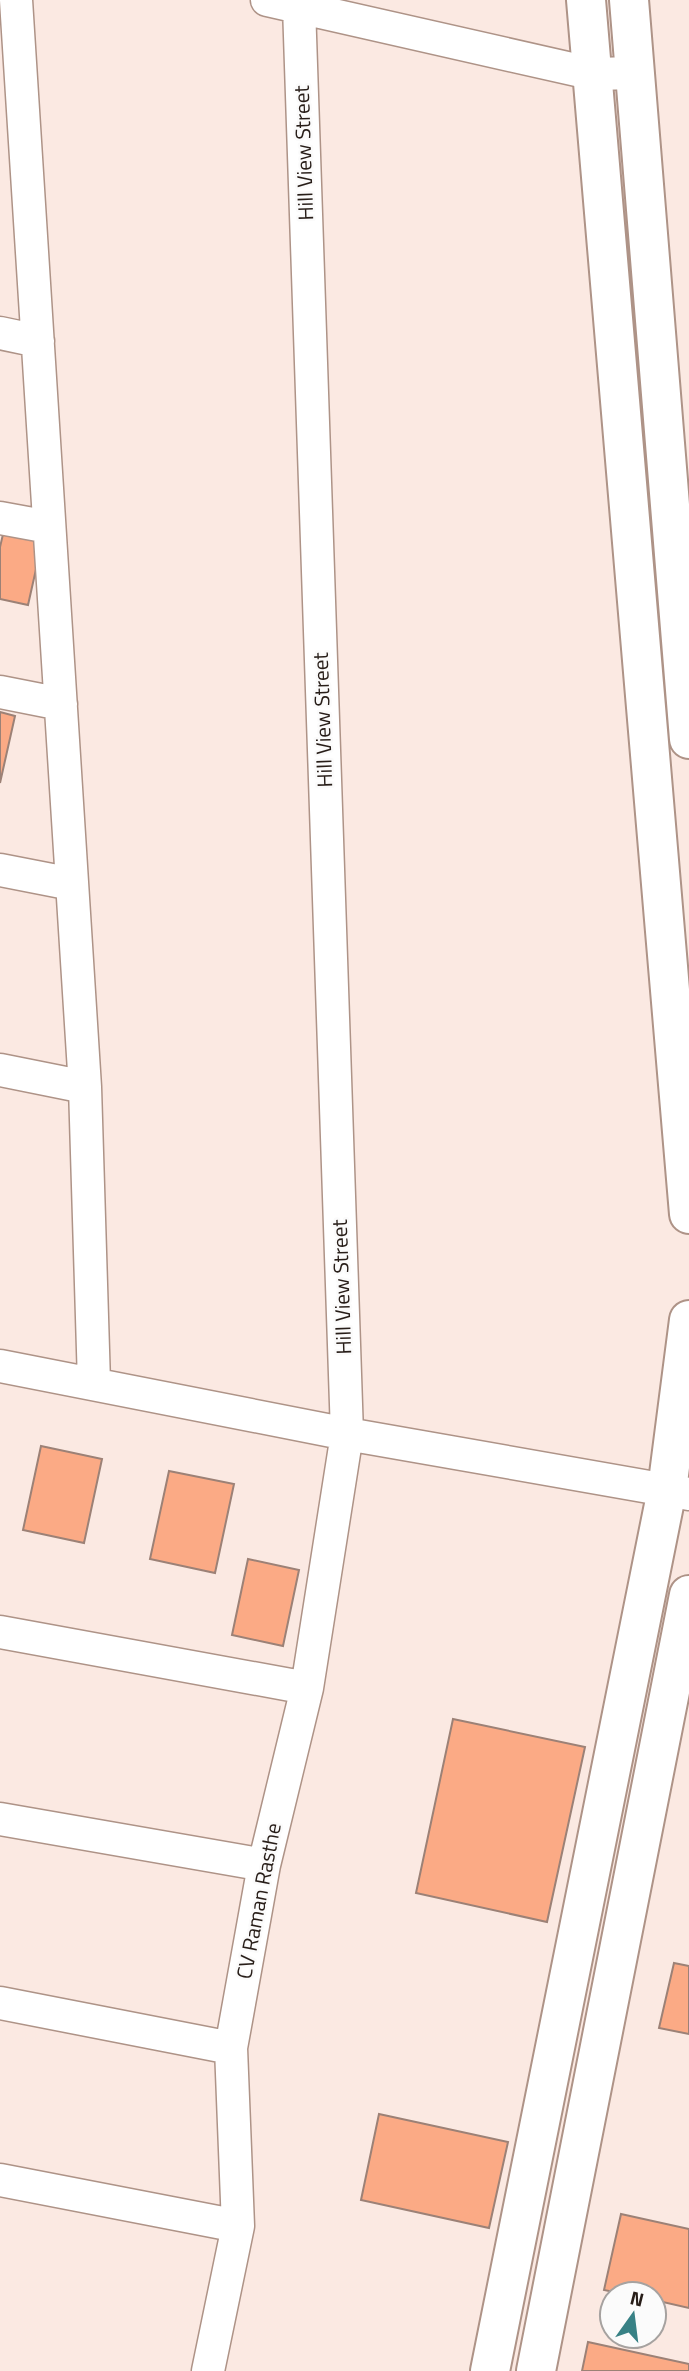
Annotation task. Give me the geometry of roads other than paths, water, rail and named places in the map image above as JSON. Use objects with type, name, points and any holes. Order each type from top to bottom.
[{"type":"main road","points":[[586,0],[689,1214]]},
{"type":"main road","points":[[629,0],[689,738]]},
{"type":"main road","points":[[489,2371],[678,1492],[689,1320]]},
{"type":"main road","points":[[536,2371],[689,1595]]},
{"type":"street","points":[[16,0],[13,154],[38,341],[85,1087],[94,1383]]},
{"type":"street","points":[[267,0],[594,74],[635,74]]},
{"type":"street","name":"Hill View Street","points":[[299,6],[347,1434]]},
{"type":"street","points":[[0,333],[38,341]]},
{"type":"street","points":[[0,518],[49,527]]},
{"type":"street","points":[[0,692],[61,704]]},
{"type":"street","points":[[0,870],[72,884]]},
{"type":"street","points":[[0,1070],[85,1087]]},
{"type":"street","points":[[0,1366],[347,1434],[678,1492]]},
{"type":"street","name":"CV Raman Rasthe","points":[[208,2371],[239,2226],[231,2048],[264,1865],[307,1688],[347,1434]]},
{"type":"street","points":[[0,1632],[307,1688]]},
{"type":"street","points":[[0,1819],[264,1865]]},
{"type":"street","points":[[0,2003],[231,2048]]},
{"type":"street","points":[[0,2180],[239,2226]]}]
